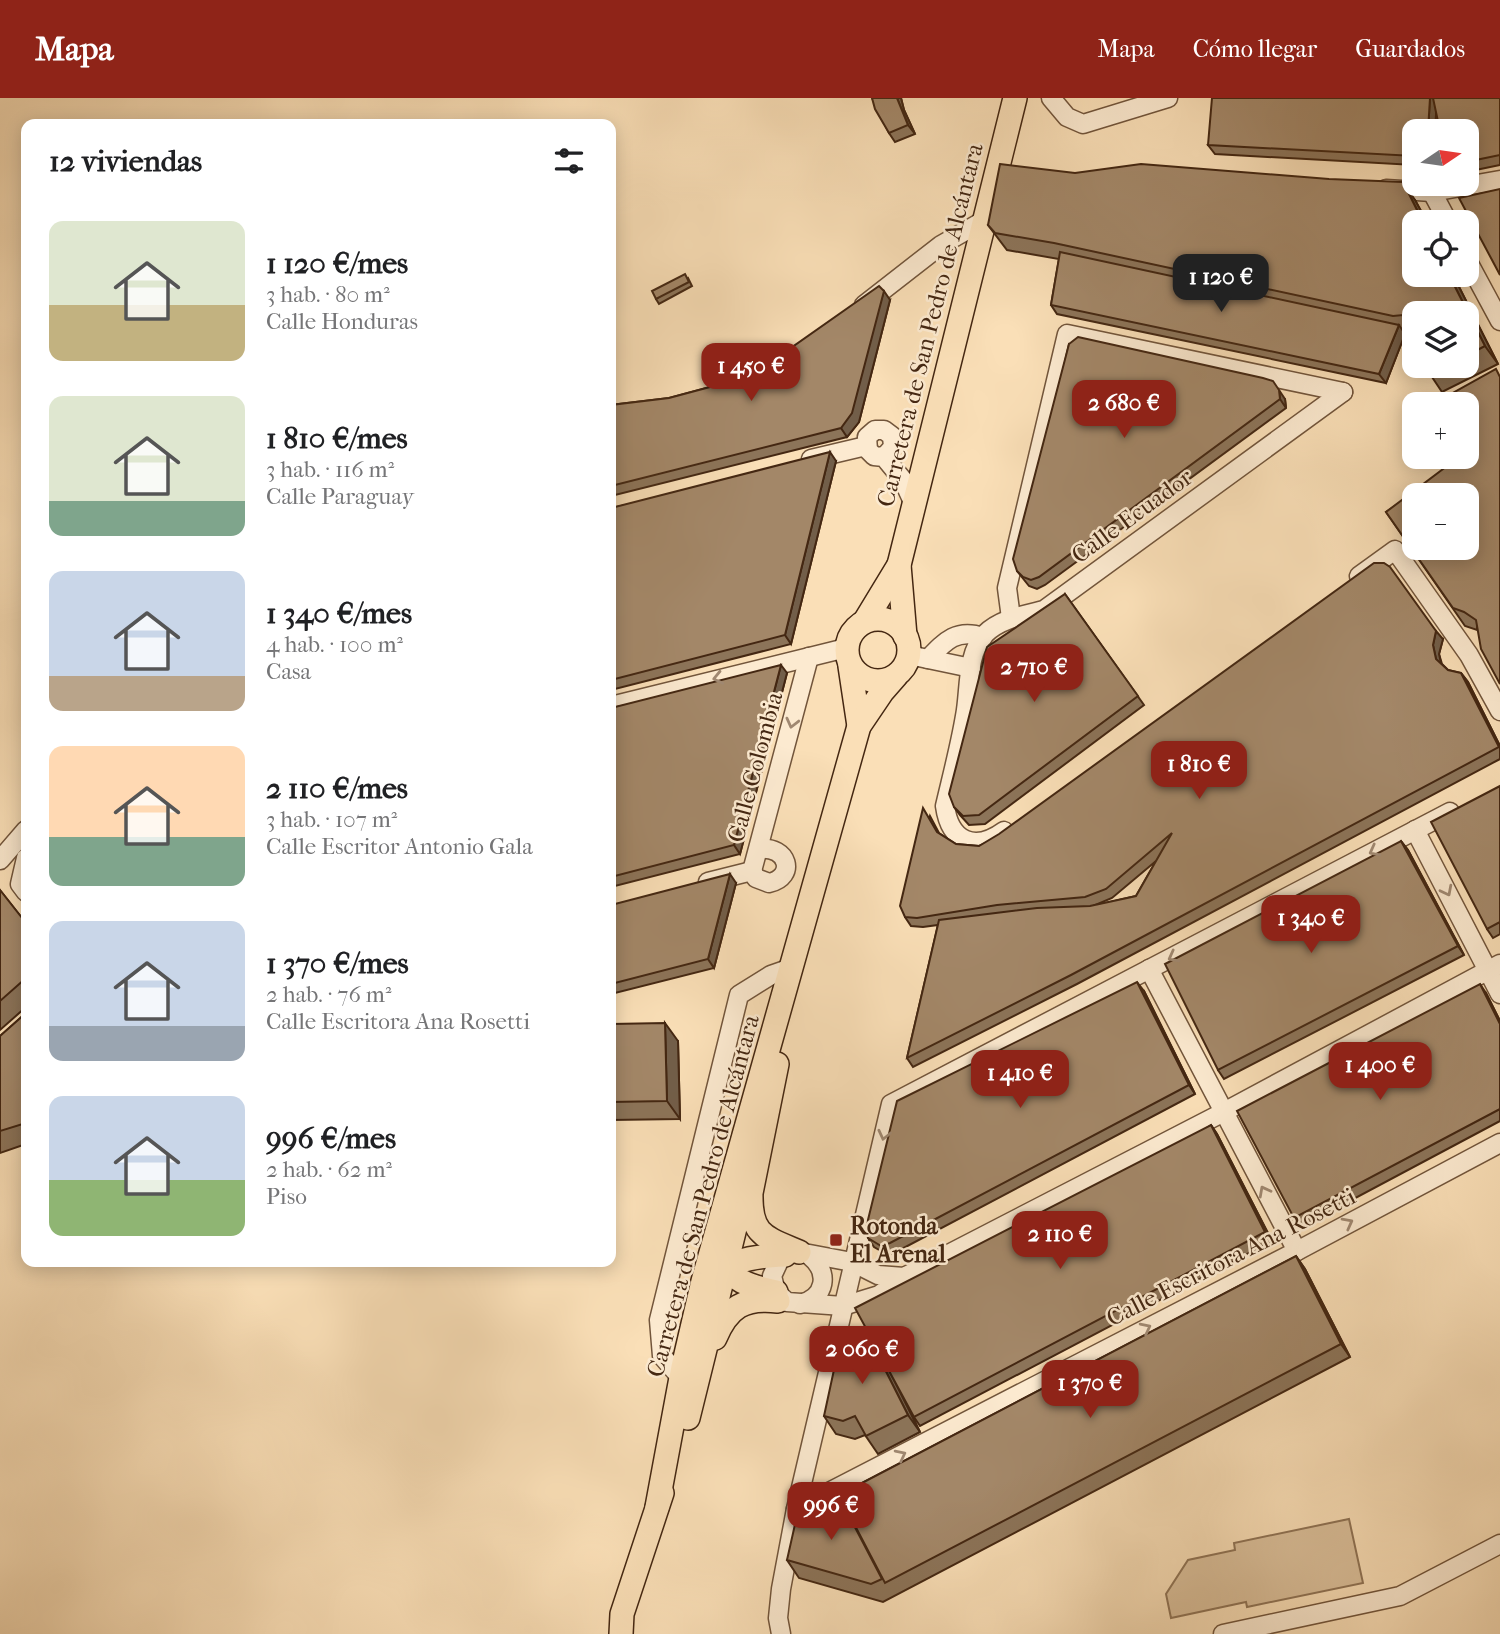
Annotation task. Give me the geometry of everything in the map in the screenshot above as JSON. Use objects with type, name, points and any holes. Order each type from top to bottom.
[{"type":"main road","name":"Carretera de San Pedro de Alcántara","points":[[864,621],[899,565],[1015,98]]},
{"type":"main road","name":"Carretera de San Pedro de Alcántara","points":[[899,565],[914,650]]},
{"type":"main road","points":[[883,619],[892,622],[914,650],[902,670],[889,680],[871,681],[863,678],[848,657],[852,632],[864,621],[883,619]]},
{"type":"main road","name":"Carretera de San Pedro de Alcántara","points":[[848,657],[859,726]]},
{"type":"main road","name":"Carretera de San Pedro de Alcántara","points":[[610,1634],[622,1624],[657,1507],[688,1419],[686,1378],[703,1281],[859,726],[881,692],[896,676]]},
{"type":"main road","name":"Carretera de San Pedro de Alcántara","points":[[686,1378],[725,1267],[781,1044],[811,901]]},
{"type":"main road","points":[[781,1044],[751,1193],[751,1213],[755,1226],[762,1233],[798,1255]]},
{"type":"main road","points":[[747,1124],[722,1251],[725,1267],[734,1278],[788,1300]]},
{"type":"main road","points":[[725,1267],[767,1256],[798,1255]]},
{"type":"main road","points":[[686,1378],[703,1377],[722,1321],[735,1308],[751,1301],[788,1300]]},
{"type":"street","points":[[1051,98],[1068,117],[1083,124],[1168,98]]},
{"type":"street","points":[[1479,184],[1500,180]]},
{"type":"street","points":[[1366,187],[1402,190]]},
{"type":"street","points":[[851,314],[941,245],[983,221]]},
{"type":"street","points":[[1479,282],[1500,321]]},
{"type":"street","name":"Calle Ecuador","points":[[983,637],[1011,618],[1044,610],[1343,392],[1067,334],[1007,588],[1011,618]]},
{"type":"street","points":[[866,446],[870,433],[879,429],[886,431],[892,436],[893,447],[884,457]]},
{"type":"street","points":[[866,446],[874,456],[884,457],[903,480],[913,502]]},
{"type":"street","points":[[799,462],[866,446]]},
{"type":"street","points":[[1350,582],[1395,550],[1469,655],[1500,711]]},
{"type":"street","points":[[914,650],[971,633],[983,637],[977,644],[971,668],[965,716],[945,806],[947,818],[952,829],[961,837],[984,843],[1018,821]]},
{"type":"street","points":[[914,650],[971,668]]},
{"type":"street","points":[[616,705],[809,657],[848,657]]},
{"type":"street","name":"Calle Colombia","points":[[688,886],[752,871],[809,657]]},
{"type":"street","points":[[782,1634],[778,1618],[781,1589],[796,1509],[891,1104],[1464,805]]},
{"type":"street","points":[[1415,830],[1494,967],[1500,994]]},
{"type":"street","points":[[0,860],[21,847]]},
{"type":"street","points":[[752,871],[756,878],[769,883],[779,880],[785,872],[786,866],[781,854],[773,848],[759,849]]},
{"type":"street","points":[[788,1300],[843,1306],[879,1295],[904,1277],[1222,1113],[1494,967]]},
{"type":"street","points":[[686,1378],[662,1356],[659,1320],[739,995],[771,975],[791,968]]},
{"type":"street","points":[[1149,969],[1222,1113],[1297,1251]]},
{"type":"street","name":"Calle Escritora Ana Rosetti","points":[[796,1509],[1297,1251],[1500,1143]]},
{"type":"street","points":[[788,1300],[772,1276],[774,1268],[798,1255],[852,1262],[878,1275],[904,1277]]},
{"type":"street","points":[[788,1300],[815,1298],[823,1284],[821,1268],[798,1255]]},
{"type":"street","points":[[1223,1634],[1401,1596],[1500,1544]]},
{"type":"shaded area","points":[[1349,1519],[1363,1583],[1247,1607],[1246,1602],[1171,1618],[1166,1594],[1188,1560],[1235,1550],[1234,1543]]},
{"type":"building","points":[[872,98],[897,98],[908,125],[889,133],[875,109]]},
{"type":"building","points":[[1212,98],[1430,98],[1429,119],[1402,119],[1402,155],[1208,145]]},
{"type":"building","points":[[1433,98],[1500,98],[1500,155],[1479,159],[1479,119],[1437,119]]},
{"type":"building","points":[[1000,164],[1075,173],[1141,164],[1402,182],[1402,196],[1410,196],[1417,210],[1402,210],[1402,287],[1455,287],[1462,301],[1402,301],[1402,315],[1393,316],[1054,243],[995,233],[988,225]]},
{"type":"building","points":[[1500,189],[1500,275],[1479,236],[1479,210],[1465,210],[1459,198],[1479,196],[1479,194]]},
{"type":"building","points":[[1060,252],[1399,325],[1379,374],[1051,305]]},
{"type":"building","points":[[685,274],[689,282],[656,299],[652,291]]},
{"type":"building","points":[[879,286],[884,291],[852,413],[841,428],[616,485],[616,404],[669,398],[751,376]]},
{"type":"building","points":[[1479,334],[1485,346],[1479,349]]},
{"type":"building","points":[[1078,337],[1273,381],[1279,390],[1280,399],[1039,577],[1031,580],[1017,571],[1013,559],[1069,344]]},
{"type":"building","points":[[1496,369],[1500,377],[1500,684],[1481,649],[1476,620],[1453,608],[1420,560],[1479,560],[1479,483],[1424,483],[1443,469],[1479,469],[1479,392],[1455,392]]},
{"type":"building","points":[[830,452],[785,635],[616,679],[616,507]]},
{"type":"building","points":[[1402,500],[1402,535],[1386,512]]},
{"type":"building","points":[[1374,563],[1384,563],[1390,567],[1436,631],[1433,645],[1436,659],[1448,670],[1461,673],[1499,747],[1071,975],[907,1058],[939,920],[1037,908],[1090,906],[1136,896],[1172,833],[1106,889],[1085,897],[997,905],[917,918],[905,917],[900,906],[923,808],[937,832],[956,844],[979,846]]},
{"type":"building","points":[[1065,594],[1138,696],[979,815],[963,816],[954,807],[949,794],[987,647]]},
{"type":"building","points":[[781,665],[734,845],[616,876],[616,707]]},
{"type":"building","points":[[1500,786],[1500,922],[1487,929],[1431,822]]},
{"type":"building","points":[[1401,841],[1458,946],[1218,1070],[1165,964]]},
{"type":"building","points":[[730,874],[708,959],[616,983],[616,904]]},
{"type":"building","points":[[0,890],[21,917],[21,982],[0,1001]]},
{"type":"building","points":[[1137,982],[1189,1085],[890,1243],[881,1246],[868,1238],[866,1228],[897,1101]]},
{"type":"building","points":[[1480,984],[1500,1024],[1500,1109],[1294,1218],[1237,1111]]},
{"type":"building","points":[[21,1017],[21,1125],[0,1131],[0,1036]]},
{"type":"building","points":[[665,1023],[667,1101],[616,1102],[616,1024]]},
{"type":"building","points":[[1211,1125],[1265,1232],[914,1417],[855,1308]]},
{"type":"building","points":[[1296,1256],[1341,1344],[885,1583],[839,1495]]},
{"type":"building","points":[[843,1328],[866,1332],[908,1415],[866,1436],[855,1416],[843,1421],[824,1416]]},
{"type":"building","points":[[836,1491],[882,1579],[871,1584],[787,1560],[798,1511]]},
{"type":"place","name":"Rotonda El Arenal","points":[[836,1240]]}]
